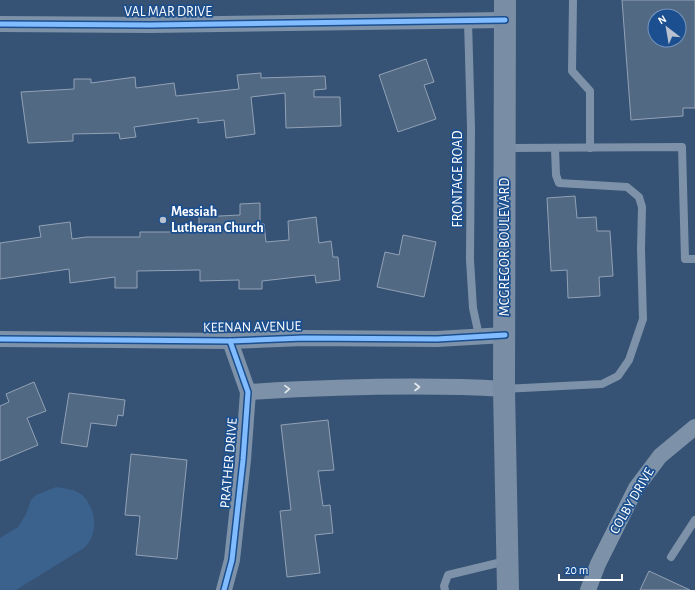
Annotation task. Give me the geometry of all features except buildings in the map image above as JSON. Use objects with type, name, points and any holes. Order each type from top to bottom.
[{"type":"main road","name":"MCGREGOR BOULEVARD","points":[[505,10],[504,389],[508,590]]},
{"type":"street","name":"VAL MAR DRIVE","points":[[0,24],[151,25],[468,21],[505,10]]},
{"type":"street","name":"KEENAN AVENUE","points":[[0,339],[437,339],[505,335]]},
{"type":"street","name":"PRATHER DRIVE","points":[[224,590],[232,560],[243,460],[248,392],[230,340]]},
{"type":"street","points":[[248,392],[325,388],[460,386],[504,389]]},
{"type":"street","name":"COLBY DRIVE","points":[[588,590],[598,564],[636,488],[660,456],[695,427]]},
{"type":"lane","points":[[573,0],[572,71],[590,91],[590,148]]},
{"type":"lane","name":"FRONTAGE ROAD","points":[[468,21],[471,128],[470,260],[473,308],[479,336]]},
{"type":"lane","points":[[505,148],[682,147],[685,259],[695,259]]},
{"type":"lane","points":[[504,389],[602,384],[618,376],[629,360],[643,319],[641,249],[642,207],[639,198],[627,187],[559,183],[556,175],[555,148]]},
{"type":"lane","points":[[671,558],[695,520]]},
{"type":"lane","points":[[445,590],[444,586],[448,575],[507,561]]},
{"type":"water","points":[[56,487],[76,491],[82,495],[91,507],[94,529],[89,542],[84,548],[16,590],[0,590],[0,538],[18,527],[26,514],[31,500],[36,495]]},
{"type":"cycle path","points":[[0,24],[151,25],[505,20]]},
{"type":"cycle path","points":[[0,339],[230,341],[304,338],[437,339],[505,335]]},
{"type":"cycle path","points":[[224,590],[232,560],[243,460],[248,392],[230,341]]},
{"type":"place","name":"Messiah Lutheran Church","points":[[163,220]]}]
